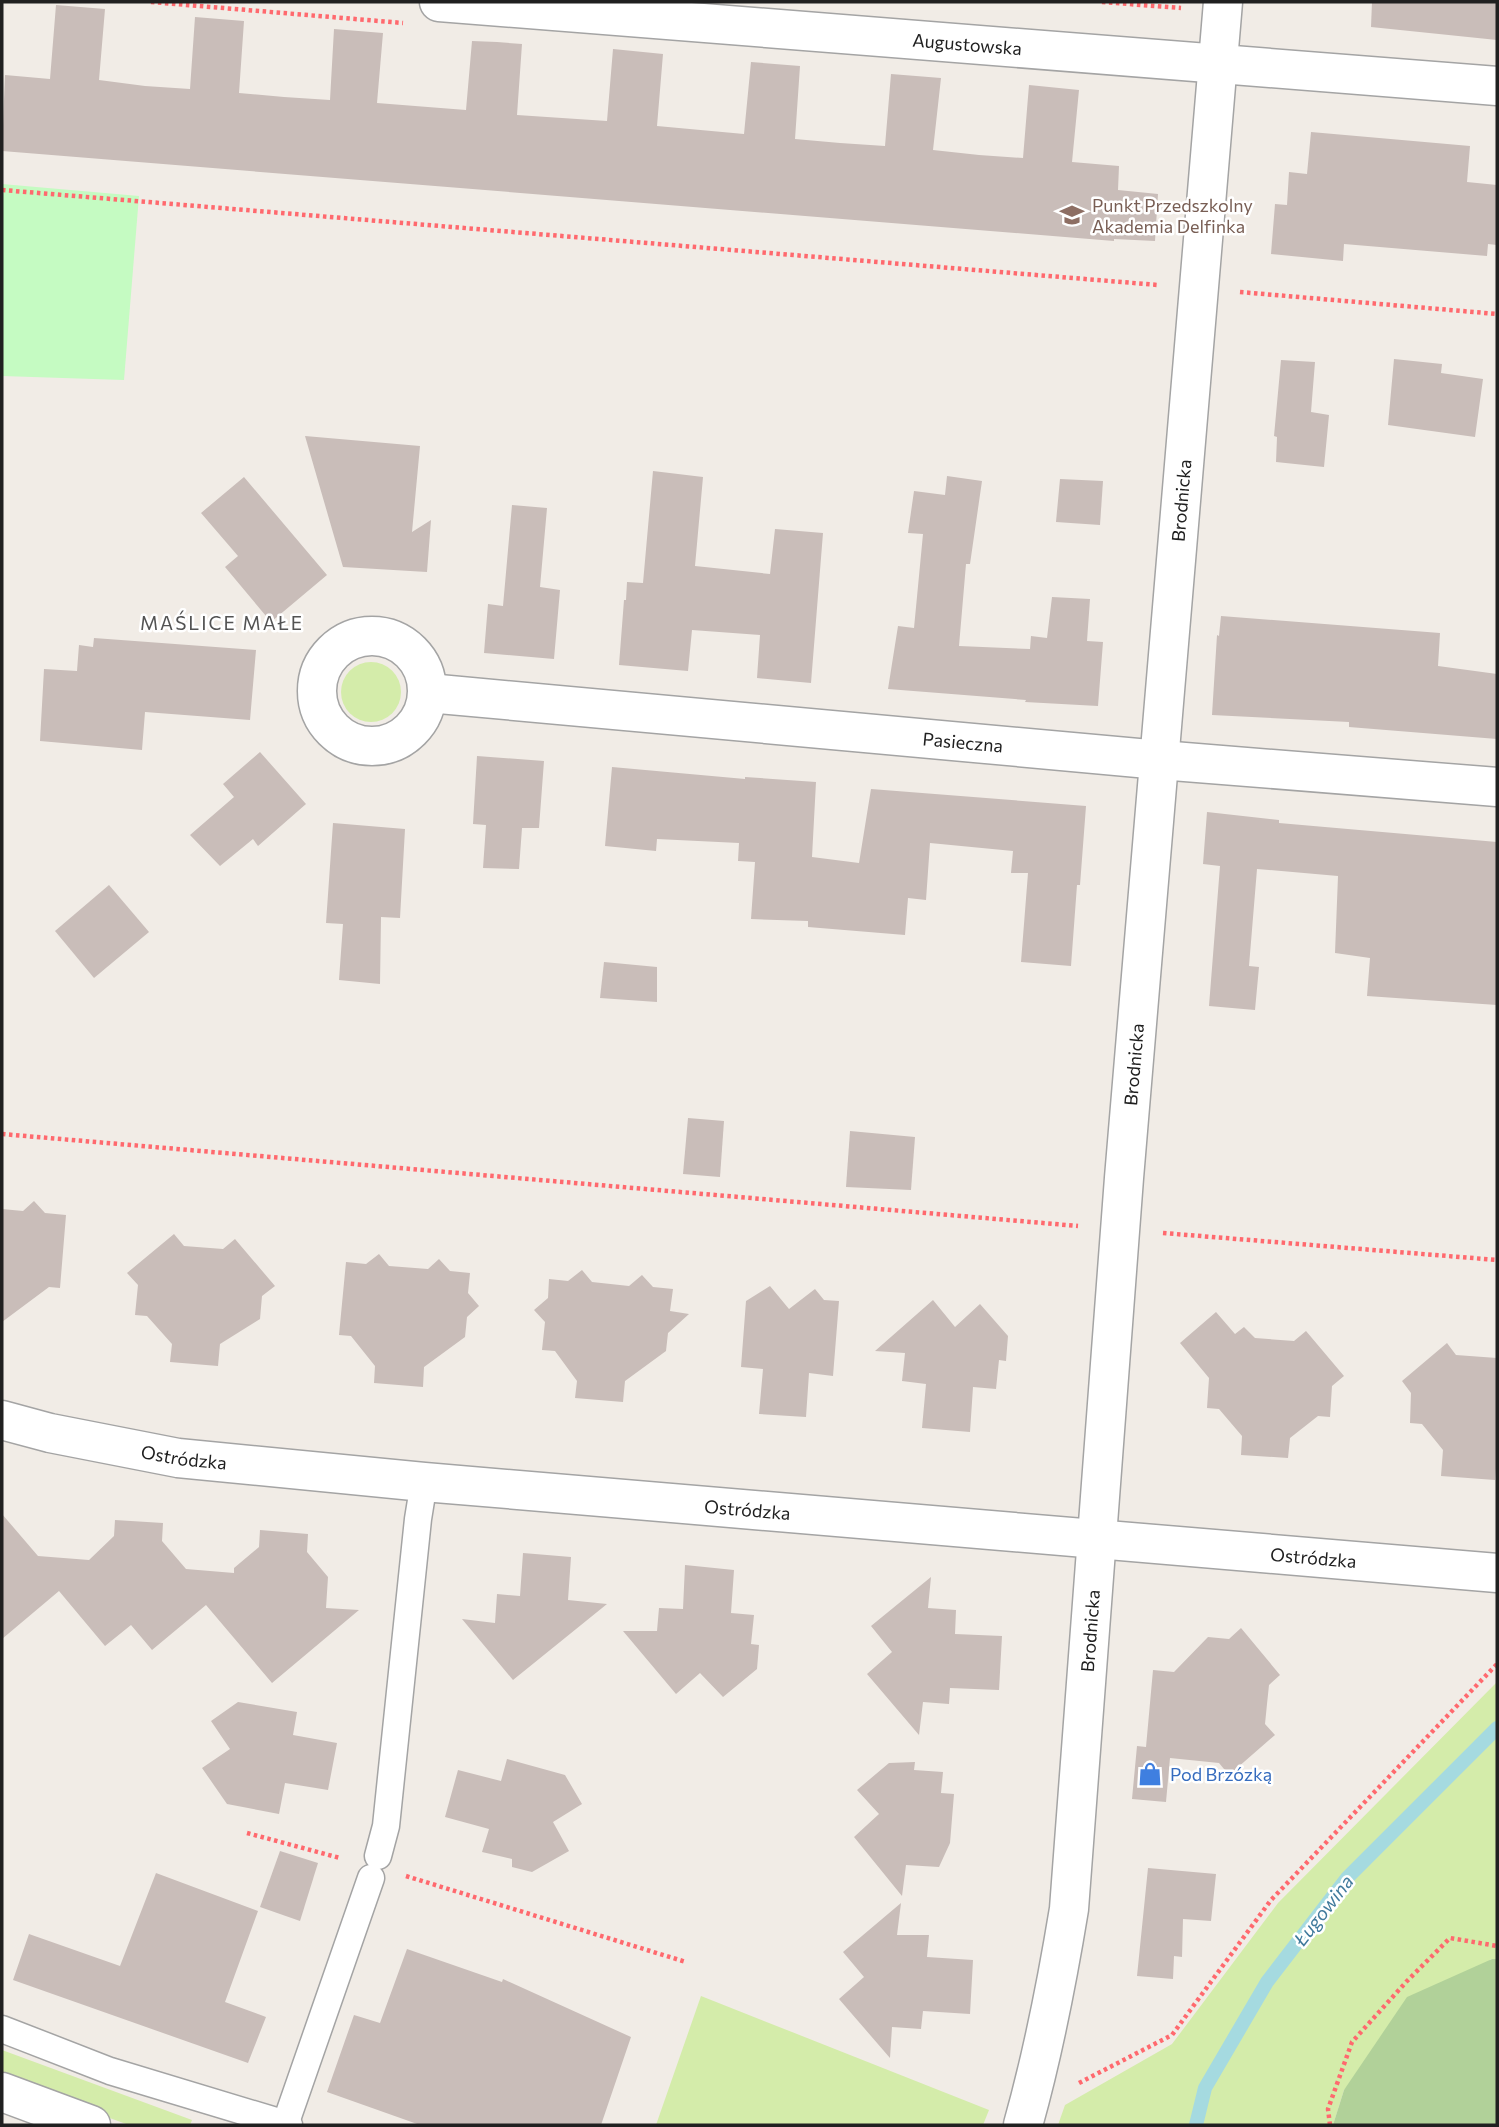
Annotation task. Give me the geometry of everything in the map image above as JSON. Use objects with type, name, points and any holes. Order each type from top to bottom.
[{"type":"street","name":"Augustowska","points":[[439,2],[1218,66],[1497,86]]},
{"type":"street","name":"Brodnicka","points":[[1023,2125],[1034,2085],[1069,1909],[1121,1230],[1218,66],[1206,5]]},
{"type":"street","name":"Pasieczna","points":[[428,692],[1160,760],[1497,787]]},
{"type":"street","name":"Ostródzka","points":[[2,1420],[50,1433],[178,1458],[424,1482],[1497,1573]]},
{"type":"street","points":[[2,2092],[91,2125]]},
{"type":"lane","points":[[2,2029],[110,2071],[286,2125],[386,1826],[424,1482]]},
{"type":"path","points":[[1102,2],[1206,5]]},
{"type":"path","points":[[2,190],[1497,314]]},
{"type":"path","points":[[2,1134],[1497,1260]]},
{"type":"path","points":[[1034,2085],[1061,2092],[1172,2035],[1271,1900],[1497,1664]]},
{"type":"path","points":[[247,1833],[348,1860]]},
{"type":"path","points":[[400,1875],[686,1962]]},
{"type":"path","points":[[1330,2125],[1328,2109],[1352,2042],[1407,1981],[1450,1938],[1497,1946]]},
{"type":"green space","points":[[2,184],[139,196],[124,380],[2,376]]},
{"type":"green space","points":[[365,662],[377,662],[396,675],[401,692],[399,704],[388,717],[377,722],[365,722],[346,709],[341,698],[341,686],[354,667]]},
{"type":"green space","points":[[1497,1682],[1497,1959],[1491,1959],[1344,2090],[1333,2125],[1058,2125],[1065,2105],[1172,2044],[1278,1903]]},
{"type":"green space","points":[[1497,1959],[1497,2125],[1333,2125],[1344,2090],[1407,1997]]},
{"type":"green space","points":[[701,1996],[989,2110],[983,2125],[656,2125]]},
{"type":"green space","points":[[2,2050],[192,2120],[190,2125],[129,2125],[2,2079]]},
{"type":"building","points":[[1372,2],[1497,2],[1497,40],[1371,27]]},
{"type":"building","points":[[56,5],[105,9],[99,80],[145,86],[190,89],[195,17],[244,21],[239,93],[284,97],[330,100],[334,29],[383,33],[377,103],[466,110],[472,41],[497,42],[522,44],[517,115],[607,121],[613,49],[663,54],[657,126],[744,134],[751,62],[800,66],[795,139],[840,143],[885,146],[891,74],[941,78],[933,150],[979,155],[1023,158],[1029,85],[1079,90],[1072,162],[1119,166],[1118,190],[1158,194],[1155,241],[1114,241],[2,151],[5,75],[50,79]]},
{"type":"building","points":[[1311,132],[1470,146],[1467,182],[1497,185],[1497,245],[1488,244],[1487,256],[1344,244],[1343,261],[1271,254],[1275,204],[1287,205],[1289,172],[1307,174]]},
{"type":"building","points":[[1394,359],[1442,364],[1441,373],[1483,379],[1475,437],[1388,425]]},
{"type":"building","points":[[1281,360],[1315,362],[1311,412],[1329,415],[1324,467],[1276,462],[1277,437],[1274,436]]},
{"type":"building","points":[[305,436],[420,446],[412,532],[431,520],[427,572],[343,567]]},
{"type":"building","points":[[653,471],[703,477],[695,566],[770,574],[775,529],[823,533],[811,683],[757,678],[760,635],[692,630],[688,671],[619,665],[627,582],[643,583]]},
{"type":"building","points":[[947,476],[982,481],[970,564],[966,564],[959,646],[1030,649],[1031,636],[1047,638],[1052,597],[1090,599],[1087,641],[1103,642],[1098,706],[888,689],[898,626],[914,628],[923,534],[908,533],[914,491],[945,495]]},
{"type":"building","points":[[244,477],[327,575],[271,622],[225,567],[238,556],[201,513]]},
{"type":"building","points":[[1060,479],[1103,481],[1100,525],[1056,522]]},
{"type":"building","points":[[512,505],[547,508],[540,587],[560,590],[554,659],[484,653],[488,604],[503,606]]},
{"type":"building","points":[[1221,616],[1440,633],[1438,666],[1497,674],[1497,739],[1349,727],[1349,722],[1212,715],[1217,635],[1219,636]]},
{"type":"building","points":[[94,638],[256,650],[250,720],[145,712],[142,750],[40,741],[44,669],[77,671],[79,645],[93,647]]},
{"type":"building","points":[[260,752],[306,804],[258,846],[253,839],[220,866],[190,835],[234,797],[223,784]]},
{"type":"building","points":[[477,756],[544,761],[539,828],[522,828],[519,869],[483,868],[486,825],[473,824]]},
{"type":"building","points":[[612,767],[745,779],[816,782],[812,857],[859,863],[871,789],[1086,806],[1071,966],[1021,962],[1028,873],[1011,873],[1013,851],[930,843],[926,900],[908,898],[905,935],[808,927],[808,921],[751,919],[755,862],[738,861],[739,843],[657,839],[656,851],[605,846]]},
{"type":"building","points":[[1207,812],[1279,820],[1279,823],[1497,842],[1497,1005],[1367,996],[1370,958],[1335,953],[1338,876],[1257,869],[1249,966],[1259,967],[1255,1010],[1209,1006],[1220,866],[1203,864]]},
{"type":"building","points":[[333,823],[405,829],[400,918],[381,917],[380,984],[339,980],[343,924],[326,923]]},
{"type":"building","points":[[109,885],[149,932],[94,978],[55,931]]},
{"type":"building","points":[[604,962],[657,967],[657,1002],[600,998]]},
{"type":"building","points":[[688,1118],[724,1121],[720,1177],[683,1174]]},
{"type":"building","points":[[850,1131],[915,1137],[911,1190],[846,1187]]},
{"type":"building","points":[[34,1201],[45,1213],[66,1215],[60,1288],[49,1287],[2,1322],[2,1209],[23,1211]]},
{"type":"building","points":[[174,1234],[184,1246],[223,1249],[235,1239],[275,1286],[262,1296],[260,1319],[220,1344],[218,1366],[170,1362],[172,1344],[147,1316],[135,1315],[138,1285],[127,1273]]},
{"type":"building","points":[[379,1254],[389,1266],[428,1269],[439,1259],[450,1271],[470,1273],[468,1293],[479,1306],[467,1317],[465,1337],[424,1367],[423,1387],[374,1383],[375,1366],[351,1336],[339,1335],[346,1262],[366,1264]]},
{"type":"building","points":[[582,1270],[592,1282],[629,1286],[642,1275],[653,1287],[673,1289],[670,1311],[689,1314],[668,1333],[666,1351],[625,1381],[623,1402],[575,1398],[577,1381],[555,1351],[542,1350],[545,1322],[534,1310],[548,1298],[549,1279],[568,1281]]},
{"type":"building","points":[[770,1286],[789,1309],[815,1289],[824,1300],[839,1301],[833,1376],[809,1373],[806,1417],[759,1414],[763,1369],[741,1367],[746,1301]]},
{"type":"building","points":[[933,1300],[955,1327],[980,1304],[1008,1336],[1006,1361],[999,1360],[996,1389],[973,1387],[970,1432],[922,1428],[926,1384],[902,1381],[905,1353],[875,1351]]},
{"type":"building","points":[[1216,1312],[1235,1334],[1244,1327],[1255,1338],[1294,1341],[1306,1331],[1344,1376],[1332,1386],[1330,1417],[1318,1416],[1290,1438],[1288,1458],[1241,1455],[1242,1436],[1219,1409],[1207,1408],[1209,1378],[1180,1343]]},
{"type":"building","points":[[1447,1343],[1456,1355],[1497,1358],[1495,1480],[1441,1476],[1443,1450],[1422,1424],[1410,1423],[1411,1393],[1402,1381]]},
{"type":"building","points":[[2,1514],[38,1556],[89,1560],[114,1536],[115,1520],[163,1523],[162,1541],[186,1569],[234,1573],[234,1568],[259,1547],[260,1530],[308,1534],[307,1552],[328,1577],[326,1608],[359,1610],[272,1683],[206,1605],[152,1650],[131,1625],[105,1646],[59,1591],[2,1639]]},
{"type":"building","points":[[523,1553],[571,1557],[568,1600],[607,1604],[513,1680],[462,1619],[495,1623],[497,1594],[520,1596]]},
{"type":"building","points":[[685,1565],[734,1570],[731,1613],[754,1615],[751,1644],[759,1645],[757,1669],[723,1697],[700,1673],[676,1694],[623,1631],[657,1631],[659,1608],[683,1609]]},
{"type":"building","points":[[931,1577],[928,1608],[956,1610],[955,1634],[1002,1636],[999,1690],[950,1688],[949,1704],[923,1702],[919,1735],[867,1674],[892,1652],[871,1626]]},
{"type":"building","points":[[1241,1628],[1280,1675],[1269,1685],[1265,1724],[1275,1735],[1229,1775],[1219,1763],[1170,1758],[1166,1802],[1132,1799],[1137,1746],[1146,1747],[1153,1670],[1174,1672],[1208,1637],[1229,1639]]},
{"type":"building","points":[[238,1702],[297,1712],[293,1735],[337,1743],[328,1790],[285,1783],[279,1814],[227,1804],[202,1768],[230,1749],[211,1721]]},
{"type":"building","points":[[507,1759],[565,1775],[582,1804],[553,1822],[569,1851],[532,1872],[512,1867],[512,1859],[482,1852],[489,1829],[445,1817],[458,1770],[501,1781]]},
{"type":"building","points":[[915,1762],[914,1770],[943,1772],[941,1793],[954,1794],[950,1843],[939,1867],[906,1865],[902,1896],[854,1837],[879,1814],[857,1790],[889,1763]]},
{"type":"building","points":[[280,1851],[318,1863],[300,1921],[260,1907]]},
{"type":"building","points":[[1148,1868],[1216,1874],[1211,1921],[1183,1919],[1182,1957],[1174,1956],[1173,1979],[1137,1976]]},
{"type":"building","points":[[156,1873],[258,1911],[225,2002],[266,2017],[248,2063],[13,1980],[29,1934],[120,1966]]},
{"type":"building","points":[[901,1903],[897,1935],[929,1935],[927,1957],[973,1960],[970,2014],[923,2011],[921,2029],[892,2027],[890,2058],[839,1999],[864,1977],[843,1952]]},
{"type":"building","points":[[407,1949],[502,1982],[503,1979],[631,2037],[601,2125],[420,2125],[327,2092],[354,2015],[380,2023]]},
{"type":"waterway","name":"Ługowina","points":[[1196,2125],[1205,2088],[1267,1982],[1347,1878],[1497,1728]]},
{"type":"place","name":"Punkt Przedszkolny Akademia Delfinka","points":[[1072,215]]},
{"type":"place","name":"Pod Brzózką","points":[[1150,1774]]},
{"type":"district","name":"MAŚLICE MAŁE","points":[[222,622]]}]
